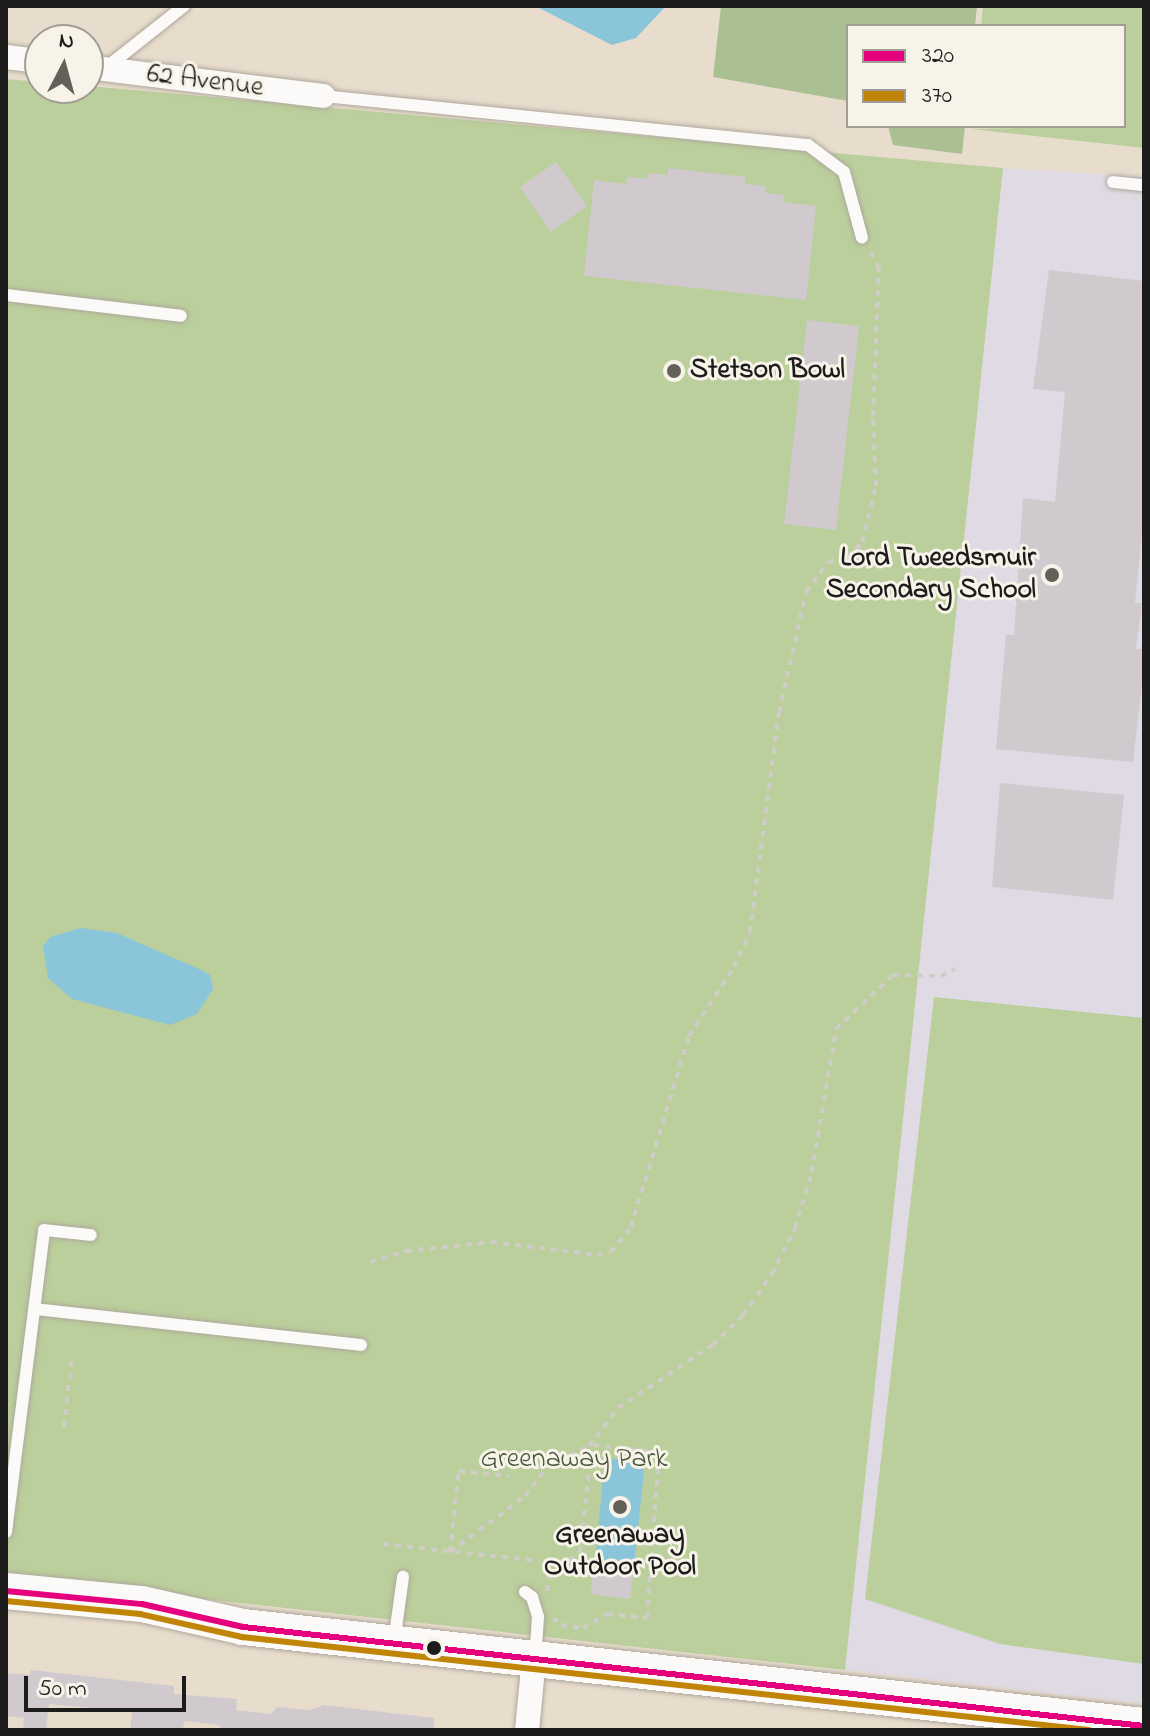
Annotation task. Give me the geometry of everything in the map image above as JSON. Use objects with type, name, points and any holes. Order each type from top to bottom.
[{"type":"main road","points":[[6,1591],[142,1604],[243,1627]]},
{"type":"main road","points":[[6,1614],[140,1628],[243,1627],[1144,1726]]},
{"type":"street","name":"62 Avenue","points":[[104,69],[323,96]]},
{"type":"street","points":[[527,1730],[534,1659]]},
{"type":"lane","points":[[104,62],[184,6]]},
{"type":"lane","points":[[323,96],[808,145],[844,172],[862,238]]},
{"type":"lane","points":[[1113,182],[1144,185]]},
{"type":"lane","points":[[6,295],[181,316]]},
{"type":"lane","points":[[6,1532],[12,1428],[35,1309],[44,1230],[91,1235]]},
{"type":"lane","points":[[35,1309],[361,1345]]},
{"type":"lane","points":[[394,1643],[403,1577]]},
{"type":"lane","points":[[525,1592],[532,1597],[538,1617],[534,1659]]},
{"type":"path","points":[[370,1262],[406,1251],[491,1242],[597,1255],[611,1252],[631,1227],[689,1036],[734,967],[750,932],[779,712],[806,592],[828,562],[847,557],[862,542],[876,486],[873,416],[879,268],[862,238]]},
{"type":"path","points":[[450,1552],[525,1496],[548,1466],[592,1444],[618,1408],[713,1345],[772,1274],[795,1228],[812,1172],[836,1029],[893,975],[941,976],[955,969]]},
{"type":"path","points":[[64,1427],[72,1354]]},
{"type":"path","points":[[547,1602],[549,1574],[580,1552],[592,1444]]},
{"type":"path","points":[[549,1611],[561,1625],[583,1628],[607,1614],[647,1618],[659,1452],[592,1444]]},
{"type":"path","points":[[450,1552],[459,1471],[509,1476]]},
{"type":"path","points":[[383,1544],[540,1561]]},
{"type":"shaded area","name":"Lord Tweedsmuir Secondary School","points":[[1003,168],[1144,177],[1144,1704],[845,1670]]},
{"type":"green space","points":[[721,6],[977,6],[975,24],[846,24],[846,101],[713,77]]},
{"type":"green space","points":[[983,6],[1144,6],[1144,148],[970,129],[1126,128],[1126,24],[981,24]]},
{"type":"green space","name":"Greenaway Park","points":[[6,79],[24,81],[24,104],[104,104],[104,87],[1003,168],[845,1670],[6,1577]]},
{"type":"green space","points":[[889,128],[965,128],[962,154],[893,145]]},
{"type":"green space","points":[[934,997],[1144,1018],[1144,1664],[1000,1644],[865,1599]]},
{"type":"water","points":[[535,6],[666,6],[636,38],[612,45]]},
{"type":"water","points":[[81,928],[117,933],[201,970],[210,975],[213,989],[197,1014],[170,1025],[72,999],[48,978],[43,946],[50,937]]},
{"type":"water","points":[[605,1458],[645,1462],[634,1566],[595,1562]]},
{"type":"building","points":[[556,162],[587,206],[551,232],[520,187]]},
{"type":"building","points":[[668,168],[746,177],[745,184],[766,186],[765,193],[784,195],[783,202],[816,206],[806,300],[584,276],[594,180],[626,184],[627,177],[647,179],[648,173],[668,175]]},
{"type":"building","points":[[1049,270],[1144,281],[1144,513],[1135,603],[1142,603],[1136,649],[1144,649],[1144,668],[1133,762],[996,749],[1006,635],[1014,635],[1023,498],[1055,502],[1065,392],[1033,389]]},
{"type":"building","points":[[807,320],[859,326],[836,530],[784,524]]},
{"type":"building","points":[[1000,783],[1124,795],[1113,900],[992,887]]},
{"type":"building","points":[[593,1571],[633,1575],[630,1599],[591,1594]]},
{"type":"building","points":[[31,1670],[174,1686],[174,1694],[237,1699],[236,1710],[271,1714],[277,1707],[310,1710],[324,1705],[434,1718],[434,1730],[219,1730],[220,1725],[184,1721],[183,1730],[130,1730],[132,1712],[49,1704],[46,1730],[23,1730],[24,1718],[6,1716],[6,1673],[30,1675]]},
{"type":"transit line","name":"320","points":[[6,1591],[142,1604],[243,1627],[1144,1726]]},
{"type":"transit line","name":"370","points":[[6,1601],[140,1614],[242,1637],[1089,1730]]},
{"type":"place","name":"Stetson Bowl","points":[[674,371]]},
{"type":"place","name":"Lord Tweedsmuir Secondary School","points":[[1052,575]]},
{"type":"place","name":"Greenaway Outdoor Pool","points":[[620,1507]]}]
